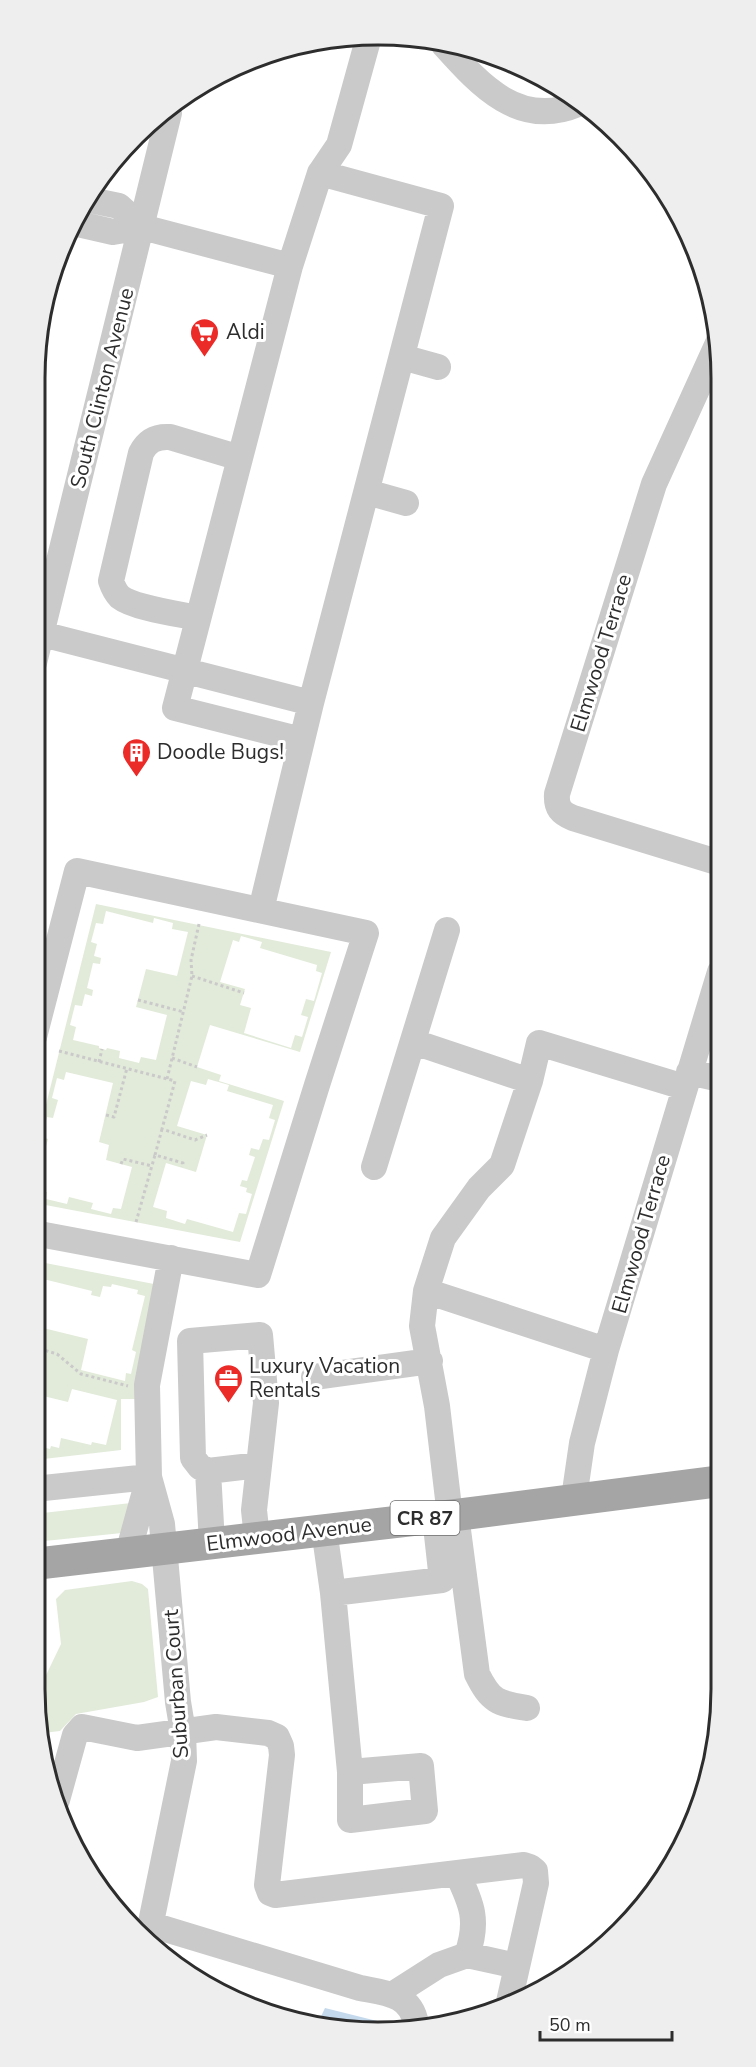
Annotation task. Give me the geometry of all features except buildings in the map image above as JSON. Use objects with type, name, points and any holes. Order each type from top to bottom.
[{"type":"main road","name":"Elmwood Avenue","points":[[45,1563],[447,1516],[711,1482]]},
{"type":"street","points":[[302,740],[175,708],[290,266],[320,173],[339,145],[366,46]]},
{"type":"street","points":[[451,53],[478,82],[508,104],[538,111],[571,107]]},
{"type":"street","name":"South Clinton Avenue","points":[[45,606],[168,119]]},
{"type":"street","points":[[261,910],[311,703],[441,206],[320,173]]},
{"type":"street","points":[[96,201],[119,206],[142,227]]},
{"type":"street","points":[[82,225],[113,232],[142,227],[290,266]]},
{"type":"street","points":[[402,357],[438,367]]},
{"type":"street","name":"Elmwood Terrace","points":[[710,359],[654,484],[557,794],[557,802],[563,814],[573,818],[711,860]]},
{"type":"street","points":[[198,618],[133,603],[121,597],[114,590],[111,581],[141,453],[145,445],[161,436],[240,458]]},
{"type":"street","points":[[367,492],[406,503]]},
{"type":"street","points":[[45,635],[311,703]]},
{"type":"street","points":[[45,994],[76,871],[366,933],[258,1275],[45,1235]]},
{"type":"street","points":[[374,1167],[447,930]]},
{"type":"street","name":"Elmwood Terrace","points":[[574,1498],[582,1443],[606,1350],[711,1000]]},
{"type":"street","points":[[414,1042],[530,1081]]},
{"type":"street","points":[[526,1708],[500,1703],[485,1691],[477,1674],[447,1516],[430,1361],[422,1326],[426,1290],[443,1238],[479,1188],[502,1165],[530,1081],[539,1043],[686,1079],[711,1079]]},
{"type":"street","points":[[129,1553],[149,1477],[147,1385],[171,1258]]},
{"type":"street","points":[[426,1290],[606,1350]]},
{"type":"street","points":[[257,1538],[254,1510],[266,1403],[260,1335],[190,1341],[194,1458],[200,1467],[208,1471],[259,1465]]},
{"type":"street","points":[[314,1377],[430,1361]]},
{"type":"street","points":[[208,1471],[212,1543]]},
{"type":"street","points":[[45,1487],[149,1477]]},
{"type":"street","name":"Suburban Court","points":[[149,1477],[162,1524],[184,1761],[150,1931],[392,1995],[404,2000],[411,2007],[415,2020]]},
{"type":"street","points":[[333,1593],[442,1580],[447,1516]]},
{"type":"street","points":[[324,1529],[333,1593],[350,1772]]},
{"type":"street","points":[[60,1788],[75,1735],[82,1727],[137,1737],[216,1727],[268,1733],[277,1737],[282,1755],[267,1885],[270,1893],[275,1895],[524,1865],[530,1867],[535,1871],[536,1883],[511,1994]]},
{"type":"street","points":[[457,1873],[474,1915],[473,1935],[467,1955]]},
{"type":"street","points":[[392,1995],[439,1965],[467,1955],[517,1966]]},
{"type":"path","points":[[167,1079],[192,976],[191,960],[199,924]]},
{"type":"path","points":[[192,976],[244,993]]},
{"type":"path","points":[[138,1000],[183,1012]]},
{"type":"path","points":[[99,1062],[102,1049]]},
{"type":"path","points":[[59,1051],[176,1081],[136,1222]]},
{"type":"path","points":[[172,1058],[197,1067]]},
{"type":"path","points":[[106,1115],[114,1117],[127,1068]]},
{"type":"path","points":[[162,1129],[195,1140],[207,1135]]},
{"type":"path","points":[[155,1155],[183,1163],[182,1167]]},
{"type":"path","points":[[121,1164],[123,1159],[152,1166]]},
{"type":"path","points":[[45,1350],[57,1353],[81,1374],[137,1388]]},
{"type":"green space","points":[[96,904],[331,952],[300,1052],[210,1025],[197,1067],[221,1075],[219,1081],[284,1101],[240,1242],[45,1205],[45,1192],[47,1192],[46,1199],[67,1204],[69,1197],[93,1203],[91,1209],[111,1214],[113,1208],[121,1209],[132,1167],[106,1160],[109,1145],[99,1142],[113,1083],[66,1072],[64,1080],[57,1078],[52,1098],[58,1100],[53,1118],[47,1117],[45,1125],[45,1109]],"holes":[[[106,911],[153,923],[154,918],[173,923],[172,929],[188,932],[177,976],[146,969],[136,1007],[167,1015],[156,1060],[141,1057],[139,1063],[119,1058],[120,1051],[107,1048],[106,1050],[73,1040],[76,1027],[70,1025],[75,1005],[82,1006],[85,994],[92,996],[93,990],[87,988],[93,963],[100,964],[101,958],[94,956],[97,944],[91,942],[96,923],[103,924]],[[241,936],[262,942],[260,948],[317,965],[316,971],[322,973],[314,1001],[306,999],[301,1015],[308,1017],[302,1037],[295,1035],[291,1048],[244,1033],[251,1008],[240,1005],[245,989],[220,982],[233,940],[239,942]],[[208,1079],[229,1085],[227,1091],[273,1105],[269,1118],[275,1120],[269,1140],[263,1139],[259,1150],[251,1148],[249,1155],[255,1157],[247,1181],[242,1180],[240,1186],[247,1188],[246,1192],[252,1194],[246,1214],[239,1213],[233,1232],[187,1219],[185,1224],[166,1218],[167,1211],[153,1207],[166,1163],[196,1172],[207,1135],[177,1126],[191,1081],[206,1085]]]},
{"type":"green space","points":[[45,1263],[154,1284],[136,1399],[121,1399],[121,1450],[45,1459],[45,1448],[50,1449],[51,1446],[59,1448],[61,1438],[91,1445],[92,1442],[106,1445],[117,1400],[72,1389],[68,1402],[45,1396],[45,1328],[88,1339],[81,1370],[125,1381],[126,1373],[131,1374],[136,1352],[132,1350],[145,1296],[137,1294],[138,1290],[112,1284],[111,1287],[103,1286],[100,1297],[91,1295],[92,1291],[45,1279]]},
{"type":"green space","points":[[131,1503],[122,1533],[45,1541],[45,1513]]},
{"type":"green space","points":[[132,1581],[148,1589],[158,1697],[144,1702],[76,1714],[60,1731],[48,1732],[45,1677],[61,1644],[56,1599],[65,1590]]},
{"type":"water","points":[[325,2008],[377,2022],[356,2021],[321,2017]]},
{"type":"place","name":"Aldi","points":[[205,358]]},
{"type":"place","name":"Doodle Bugs!","points":[[136,778]]},
{"type":"place","name":"Luxury Vacation Rentals","points":[[228,1404]]}]
